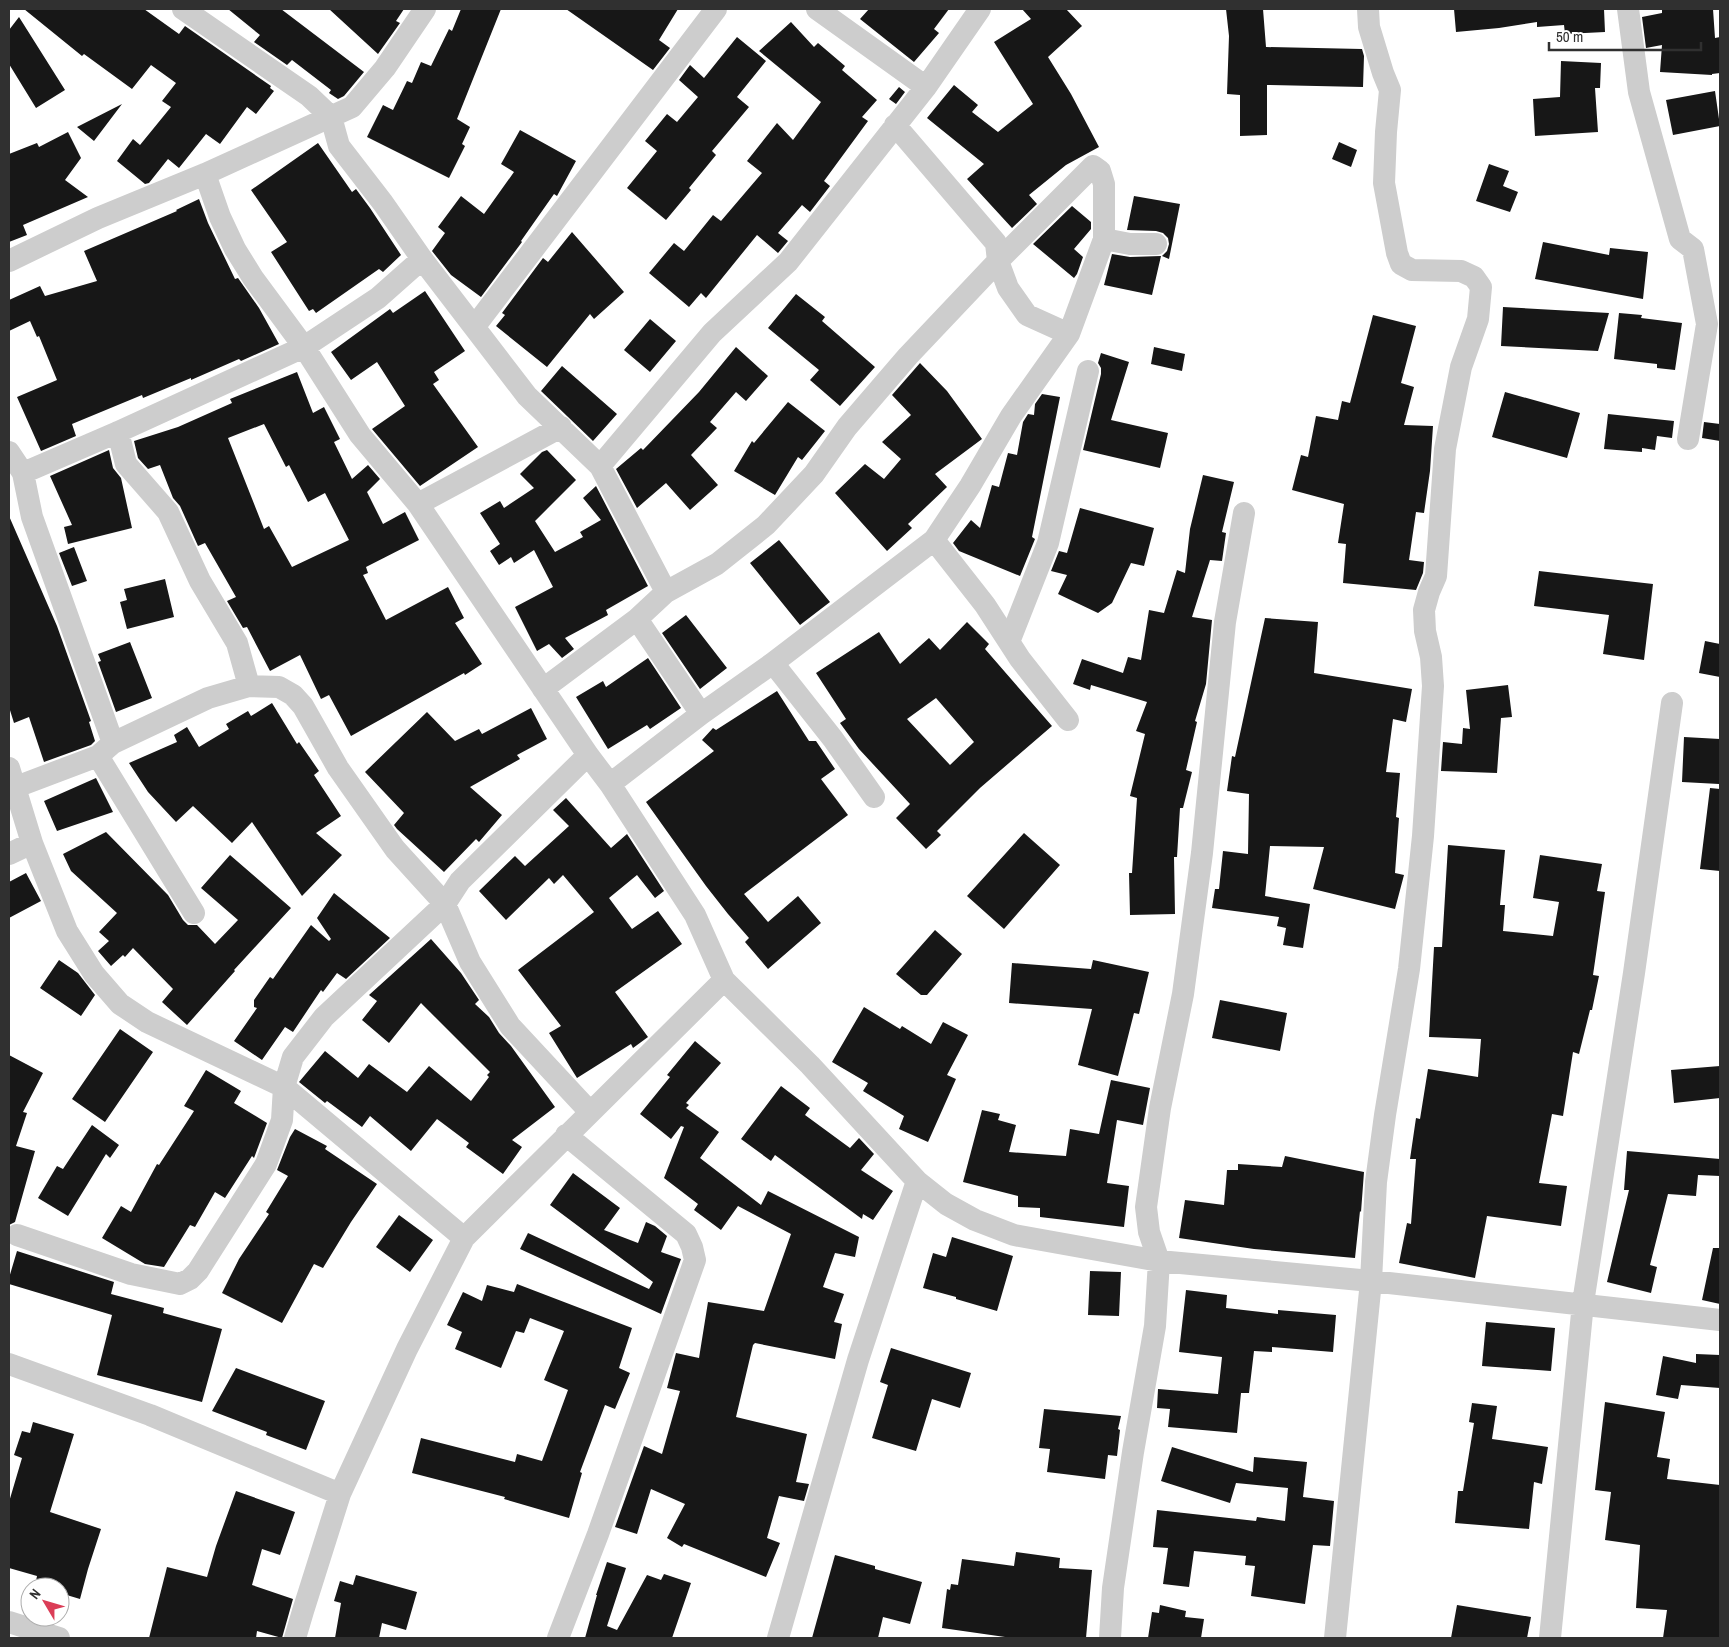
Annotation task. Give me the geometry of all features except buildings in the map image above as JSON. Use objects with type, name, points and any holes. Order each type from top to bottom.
[{"type":"street","points":[[183,9],[309,96],[331,118],[339,146],[383,203],[422,259],[527,396],[600,466],[666,592]]},
{"type":"street","points":[[9,261],[98,218],[205,174],[352,107],[385,68],[425,9]]},
{"type":"street","points":[[475,326],[716,9]]},
{"type":"street","points":[[817,9],[926,87]]},
{"type":"street","points":[[600,466],[712,333],[788,262],[926,87],[980,9]]},
{"type":"street","points":[[1335,1638],[1371,1281],[1376,1182],[1409,969],[1424,836],[1433,686],[1424,610],[1436,576],[1445,449],[1448,432],[1461,367],[1478,320],[1481,287],[1474,277],[1461,271],[1412,270],[1400,264],[1396,253],[1384,183],[1390,90],[1382,73],[1369,27],[1368,9]]},
{"type":"street","points":[[1628,9],[1639,92],[1680,239],[1693,249],[1707,324],[1688,439]]},
{"type":"street","points":[[895,125],[996,243],[998,261],[1008,288],[1027,316],[1069,334]]},
{"type":"street","points":[[543,689],[636,619],[666,592],[717,564],[766,525],[814,474],[847,427],[908,356],[998,261],[1093,166],[1100,171],[1104,184],[1104,239],[1069,334],[1011,416],[970,486],[934,540],[610,784]]},
{"type":"street","points":[[205,174],[220,216],[235,248],[253,278],[304,347],[360,435],[418,504],[588,755],[610,784],[696,915],[724,980],[810,1064],[917,1181],[946,1204],[974,1220],[1014,1235],[1159,1261],[1583,1303],[1720,1320]]},
{"type":"street","points":[[1104,239],[1130,244],[1156,244]]},
{"type":"street","points":[[23,473],[304,347],[378,298],[422,259]]},
{"type":"street","points":[[1009,642],[1048,543],[1088,371]]},
{"type":"street","points":[[418,504],[561,427]]},
{"type":"street","points":[[118,432],[126,464],[168,512],[200,581],[237,643],[249,686]]},
{"type":"street","points":[[9,452],[23,473],[32,517],[105,749],[194,913]]},
{"type":"street","points":[[1110,1638],[1113,1588],[1133,1452],[1155,1326],[1159,1261],[1149,1232],[1146,1207],[1160,1108],[1183,994],[1202,853],[1225,622],[1244,513]]},
{"type":"street","points":[[934,540],[985,606],[1020,659],[1068,720]]},
{"type":"street","points":[[636,619],[701,714]]},
{"type":"street","points":[[773,662],[833,739],[874,797]]},
{"type":"street","points":[[464,1238],[284,1088],[147,1022],[120,1004],[94,974],[67,931],[32,843],[12,778],[105,749],[208,698],[249,686],[280,687],[293,695],[303,706],[338,768],[395,849],[445,904],[470,962],[510,1026],[590,1112]]},
{"type":"street","points":[[1550,1638],[1583,1303],[1634,973],[1672,703]]},
{"type":"street","points":[[17,1235],[131,1274],[180,1284],[190,1278],[198,1271],[266,1164],[282,1120],[284,1088],[293,1057],[324,1017],[445,904],[460,882],[588,755]]},
{"type":"street","points":[[9,854],[32,843]]},
{"type":"street","points":[[295,1638],[340,1494],[407,1349],[464,1238],[724,980]]},
{"type":"street","points":[[558,1638],[598,1534],[695,1260],[692,1246],[686,1234],[566,1135]]},
{"type":"street","points":[[778,1638],[858,1360],[917,1181]]},
{"type":"street","points":[[9,1364],[150,1415],[340,1494]]},
{"type":"street","points":[[9,1622],[59,1638]]}]
